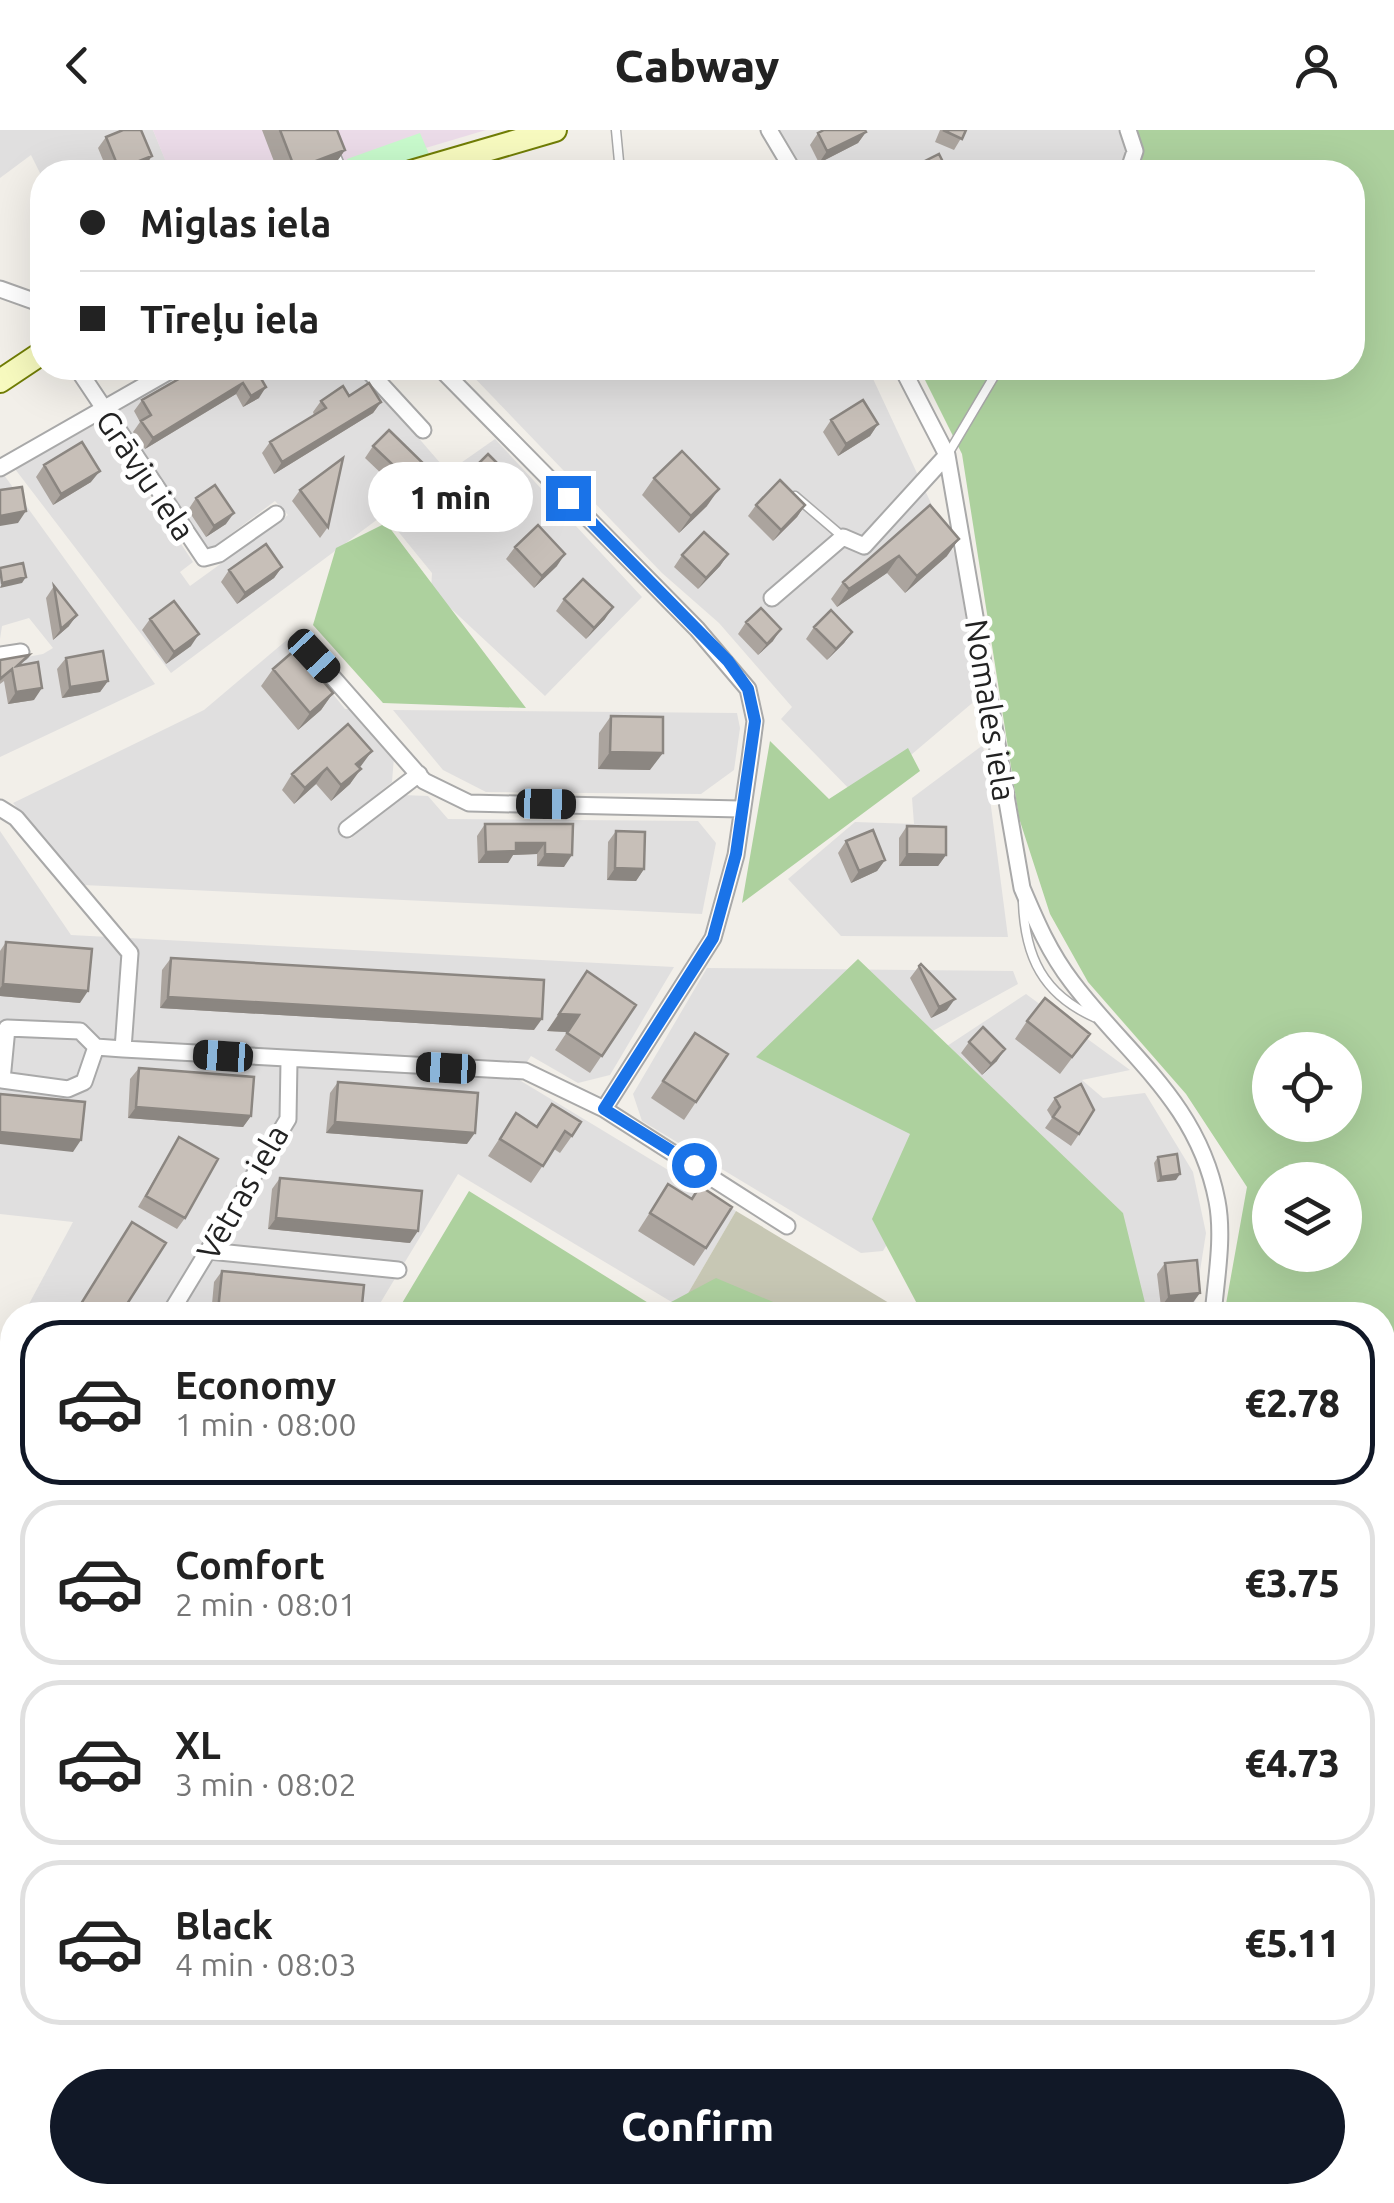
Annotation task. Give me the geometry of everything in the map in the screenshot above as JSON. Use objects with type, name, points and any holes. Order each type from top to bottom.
[{"type":"street","points":[[769,130],[787,160]]},
{"type":"street","points":[[1128,130],[1135,151],[1132,160]]},
{"type":"street","points":[[449,160],[533,133]]},
{"type":"street","points":[[0,289],[30,300]]},
{"type":"street","points":[[1,379],[30,361]]},
{"type":"street","name":"Grāvju iela","points":[[84,380],[204,558],[220,554],[276,514]]},
{"type":"street","points":[[0,468],[155,380]]},
{"type":"street","points":[[377,380],[422,430]]},
{"type":"street","points":[[452,380],[697,629],[748,689],[755,721],[736,854],[713,938],[604,1109]]},
{"type":"street","name":"Nomales iela","points":[[908,380],[947,455],[1022,888]]},
{"type":"street","points":[[772,598],[843,537],[864,546],[947,455]]},
{"type":"street","points":[[0,655],[21,652]]},
{"type":"street","points":[[314,656],[418,774],[469,803],[740,808]]},
{"type":"street","points":[[347,828],[418,774]]},
{"type":"street","points":[[0,808],[16,818],[130,953],[124,1049]]},
{"type":"street","points":[[1022,888],[1048,948],[1178,1106],[1217,1201],[1213,1302]]},
{"type":"street","points":[[96,1048],[84,1082],[68,1089],[2,1080],[7,1028],[80,1031],[96,1048],[525,1071],[604,1109],[787,1226]]},
{"type":"street","name":"Vētras iela","points":[[177,1302],[288,1118],[289,1061]]},
{"type":"street","points":[[210,1251],[398,1270]]},
{"type":"lane","points":[[616,130],[619,160]]},
{"type":"lane","points":[[330,141],[338,160]]},
{"type":"lane","points":[[947,455],[992,380]]},
{"type":"lane","points":[[794,496],[843,537]]},
{"type":"lane","name":"Nomales iela","points":[[1022,888],[1023,921],[1040,978],[1074,1008],[1108,1024]]},
{"type":"shaded area","points":[[0,130],[153,130],[165,160],[34,160],[31,155],[0,178]]},
{"type":"shaded area","points":[[153,130],[486,130],[385,160],[165,160]]},
{"type":"shaded area","points":[[780,130],[1118,130],[1129,154],[1125,160],[798,160]]},
{"type":"shaded area","points":[[170,380],[368,380],[448,472],[495,439],[642,597],[545,696],[431,590],[432,573],[388,519],[378,519],[171,673],[15,469],[100,422],[193,562],[180,572],[190,586],[288,515],[275,501],[208,551],[116,413]]},
{"type":"shaded area","points":[[477,380],[874,380],[957,559],[977,699],[859,799],[781,719],[792,707],[719,623],[662,573]]},
{"type":"shaded area","points":[[4,475],[155,684],[0,757],[0,662],[43,654],[53,648],[29,618],[2,626],[0,639],[0,478]]},
{"type":"shaded area","points":[[288,639],[345,709],[353,709],[394,757],[392,782],[339,826],[350,839],[402,795],[428,796],[448,819],[698,821],[716,843],[702,914],[83,885],[13,803],[204,710]]},
{"type":"shaded area","points":[[393,710],[737,713],[740,728],[734,770],[701,794],[486,792],[443,770]]},
{"type":"shaded area","points":[[983,745],[1008,937],[841,936],[788,879],[855,822],[914,824],[912,798]]},
{"type":"shaded area","points":[[0,831],[71,935],[674,967],[610,1075],[578,1083],[531,1056],[516,1078],[736,1211],[683,1302],[672,1302],[458,1174],[381,1302],[30,1302],[73,1222],[0,1214]]},
{"type":"shaded area","points":[[707,968],[1013,971],[1018,984],[929,1033],[938,1052],[1026,994],[1130,1070],[1082,1080],[1103,1098],[1145,1093],[1193,1172],[1206,1233],[1195,1302],[961,1302],[917,1193],[883,1251],[861,1253],[642,1121],[633,1094]]},
{"type":"shaded area","points":[[736,1211],[887,1302],[683,1302]]},
{"type":"green space","points":[[1133,130],[1394,130],[1394,1302],[1226,1302],[1247,1187],[1186,1094],[1088,982],[1050,914],[1019,818],[962,454],[925,380],[1365,380],[1365,160],[1140,160]]},
{"type":"green space","points":[[420,133],[429,154],[410,160],[347,159]]},
{"type":"green space","points":[[386,523],[526,708],[383,703],[313,625],[336,548]]},
{"type":"green space","points":[[770,741],[829,799],[908,748],[920,771],[742,903]]},
{"type":"green space","points":[[858,959],[1123,1213],[1145,1302],[916,1302],[872,1219],[910,1134],[756,1057]]},
{"type":"green space","points":[[469,1191],[647,1302],[403,1302]]},
{"type":"green space","points":[[716,1278],[773,1302],[671,1302]]},
{"type":"building","points":[[123,130],[141,130],[152,156],[115,160],[106,137]]},
{"type":"building","points":[[280,130],[337,130],[345,150],[319,160],[292,160]]},
{"type":"building","points":[[943,130],[966,130],[962,139]]},
{"type":"building","points":[[866,132],[827,151],[818,133]]},
{"type":"building","points":[[177,380],[262,380],[266,387],[251,396],[243,383],[153,438],[141,421],[151,415],[142,400]]},
{"type":"building","points":[[369,383],[381,402],[282,462],[270,442],[326,408],[321,401],[343,386],[349,396]]},
{"type":"building","points":[[863,400],[878,424],[846,444],[831,420]]},
{"type":"building","points":[[389,430],[430,470],[415,486],[373,446]]},
{"type":"building","points":[[82,442],[100,471],[61,494],[44,465]]},
{"type":"building","points":[[682,451],[719,489],[691,516],[654,478]]},
{"type":"building","points":[[488,454],[518,484],[494,508],[464,478]]},
{"type":"building","points":[[343,458],[328,527],[300,490]]},
{"type":"building","points":[[780,480],[805,505],[781,530],[756,505]]},
{"type":"building","points":[[215,485],[234,513],[214,526],[196,498]]},
{"type":"building","points":[[22,487],[26,511],[0,516],[0,490]]},
{"type":"building","points":[[930,505],[959,539],[917,576],[899,556],[849,589],[843,582]]},
{"type":"building","points":[[538,525],[565,554],[542,576],[515,547]]},
{"type":"building","points":[[704,532],[728,554],[706,578],[682,555]]},
{"type":"building","points":[[266,544],[282,567],[245,593],[229,570]]},
{"type":"building","points":[[23,563],[26,577],[2,583],[0,568]]},
{"type":"building","points":[[583,579],[613,607],[594,628],[564,599]]},
{"type":"building","points":[[54,586],[77,615],[61,629]]},
{"type":"building","points":[[174,601],[199,634],[174,652],[150,619]]},
{"type":"building","points":[[761,608],[781,629],[767,644],[746,622]]},
{"type":"building","points":[[831,610],[852,632],[836,649],[814,627]]},
{"type":"building","points":[[296,649],[333,693],[310,713],[273,669]]},
{"type":"building","points":[[103,651],[108,681],[70,687],[66,658]]},
{"type":"building","points":[[29,655],[17,666],[38,662],[42,688],[16,692],[12,669],[0,679],[0,660]]},
{"type":"building","points":[[611,716],[663,717],[663,753],[610,752]]},
{"type":"building","points":[[348,724],[372,751],[356,764],[361,769],[341,785],[327,768],[305,788],[292,774]]},
{"type":"building","points":[[485,824],[573,824],[572,855],[545,854],[545,843],[516,843],[516,851],[486,852]]},
{"type":"building","points":[[907,826],[946,827],[946,855],[907,854]]},
{"type":"building","points":[[873,830],[885,860],[859,871],[846,841]]},
{"type":"building","points":[[616,831],[645,832],[644,869],[615,868]]},
{"type":"building","points":[[6,942],[92,949],[88,991],[3,984]]},
{"type":"building","points":[[171,958],[544,980],[542,1019],[168,997]]},
{"type":"building","points":[[921,964],[955,999],[939,1007]]},
{"type":"building","points":[[587,971],[636,1005],[602,1056],[567,1033],[579,1015],[559,1014]]},
{"type":"building","points":[[1045,998],[1090,1034],[1072,1057],[1027,1021]]},
{"type":"building","points":[[983,1027],[1005,1049],[991,1064],[969,1042]]},
{"type":"building","points":[[695,1033],[728,1054],[696,1102],[663,1081]]},
{"type":"building","points":[[139,1068],[254,1077],[251,1116],[136,1107]]},
{"type":"building","points":[[338,1082],[478,1093],[475,1133],[335,1122]]},
{"type":"building","points":[[1081,1084],[1094,1110],[1079,1134],[1053,1117],[1060,1107],[1055,1098]]},
{"type":"building","points":[[0,1094],[85,1102],[81,1140],[0,1132]]},
{"type":"building","points":[[552,1104],[581,1122],[572,1136],[565,1131],[543,1166],[500,1139],[516,1113],[537,1127]]},
{"type":"building","points":[[179,1137],[218,1159],[185,1218],[146,1196]]},
{"type":"building","points":[[1177,1154],[1180,1174],[1161,1177],[1158,1157]]},
{"type":"building","points":[[280,1178],[422,1191],[418,1231],[276,1218]]},
{"type":"building","points":[[668,1184],[692,1199],[700,1186],[732,1207],[706,1248],[650,1213]]},
{"type":"building","points":[[132,1222],[166,1243],[128,1302],[82,1302]]},
{"type":"building","points":[[1197,1260],[1200,1293],[1169,1296],[1165,1263]]},
{"type":"building","points":[[222,1271],[364,1285],[362,1302],[219,1302]]},
{"type":"route","points":[[568,498],[728,661],[748,689],[755,721],[736,854],[713,938],[604,1109],[694,1165]]}]
